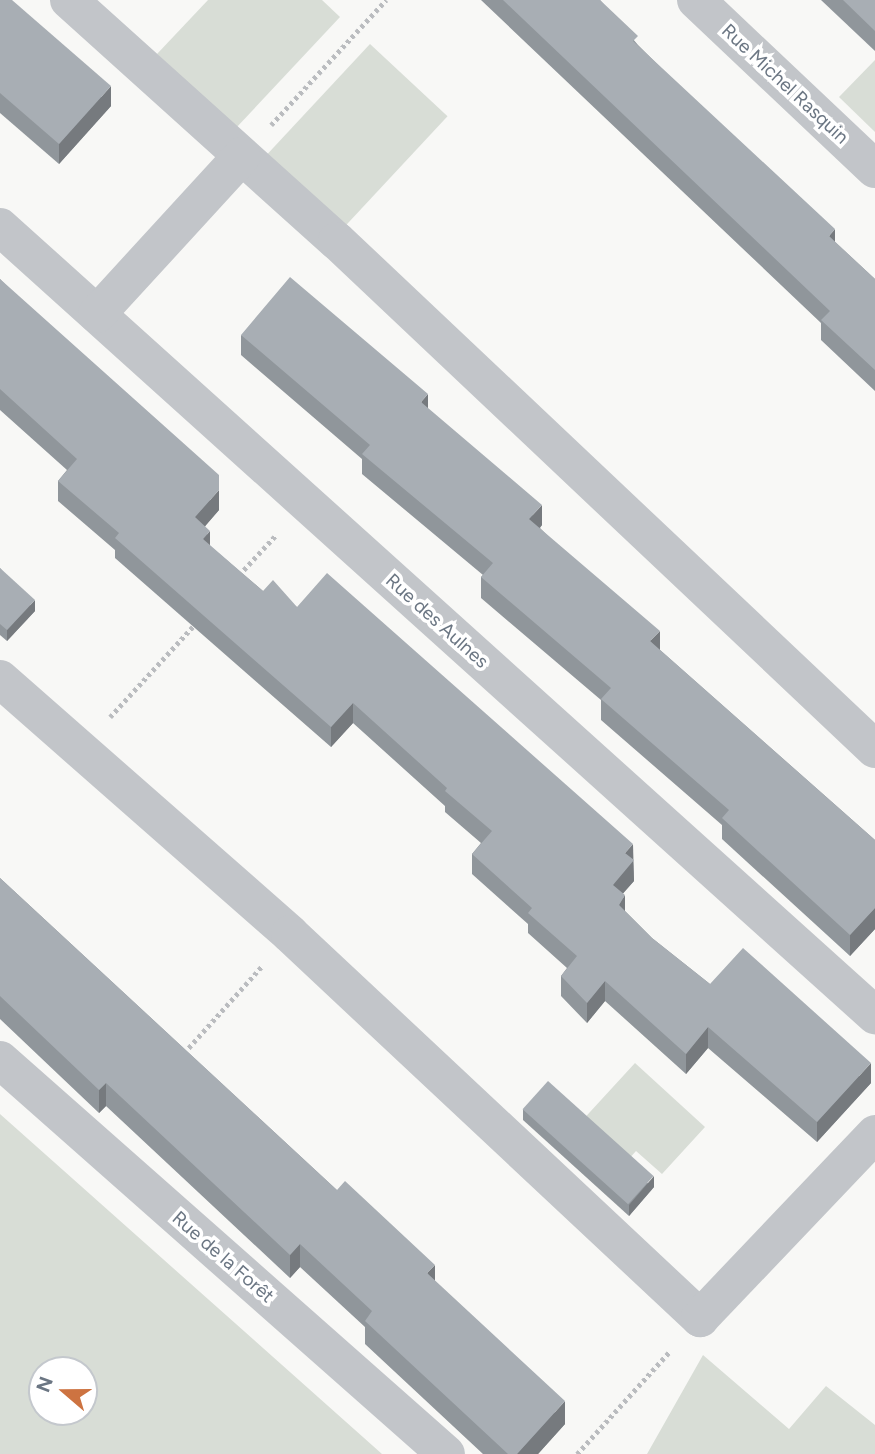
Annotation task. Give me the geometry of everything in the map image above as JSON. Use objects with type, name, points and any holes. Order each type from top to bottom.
[{"type":"street","points":[[69,0],[242,156],[875,749]]},
{"type":"street","name":"Rue Michel Rasquin","points":[[696,0],[875,169]]},
{"type":"street","points":[[97,314],[242,156]]},
{"type":"street","name":"Rue des Aulnes","points":[[0,227],[875,1014]]},
{"type":"street","points":[[0,679],[290,934],[701,1318],[875,1134]]},
{"type":"street","name":"Rue de la Forêt","points":[[0,1060],[446,1454]]},
{"type":"path","points":[[242,156],[386,0]]},
{"type":"path","points":[[231,584],[306,503]]},
{"type":"path","points":[[79,751],[206,612]]},
{"type":"path","points":[[181,1056],[290,934]]},
{"type":"path","points":[[577,1454],[701,1318]]},
{"type":"shaded area","points":[[208,0],[322,0],[340,17],[236,128],[157,54]]},
{"type":"shaded area","points":[[370,44],[448,116],[344,227],[266,155]]},
{"type":"shaded area","points":[[875,60],[875,132],[839,97]]},
{"type":"shaded area","points":[[635,1063],[705,1127],[662,1174],[636,1151],[601,1190],[556,1149]]},
{"type":"shaded area","points":[[0,1114],[382,1454],[0,1454]]},
{"type":"shaded area","points":[[703,1355],[789,1429],[826,1386],[875,1425],[875,1454],[647,1454]]},
{"type":"building","points":[[0,0],[12,0],[111,86],[59,144],[0,93]]},
{"type":"building","points":[[503,0],[600,0],[638,36],[633,41],[835,229],[829,236],[875,279],[875,370],[821,320],[830,311]]},
{"type":"building","points":[[843,0],[875,0],[875,31]]},
{"type":"building","points":[[290,277],[428,394],[421,402],[542,505],[529,519],[660,631],[650,641],[875,840],[875,908],[850,935],[722,818],[729,810],[601,699],[611,688],[481,577],[493,563],[362,454],[370,445],[241,335]]},
{"type":"building","points":[[0,279],[219,475],[219,490],[195,517],[210,531],[203,539],[263,591],[273,580],[297,607],[327,573],[633,844],[625,853],[634,860],[613,885],[625,895],[619,905],[652,938],[710,984],[743,948],[871,1063],[817,1122],[708,1027],[686,1054],[605,981],[587,1003],[561,976],[577,956],[528,913],[532,908],[472,854],[492,831],[445,791],[447,788],[353,703],[331,727],[115,538],[119,533],[58,481],[77,459],[0,389]]},
{"type":"building","points":[[0,568],[35,600],[7,630],[0,624]]},
{"type":"building","points":[[0,878],[337,1190],[345,1181],[435,1265],[427,1273],[565,1401],[517,1454],[508,1454],[365,1321],[372,1311],[300,1244],[290,1255],[106,1083],[99,1090],[0,996]]},
{"type":"building","points":[[548,1081],[654,1176],[628,1204],[523,1109]]}]
